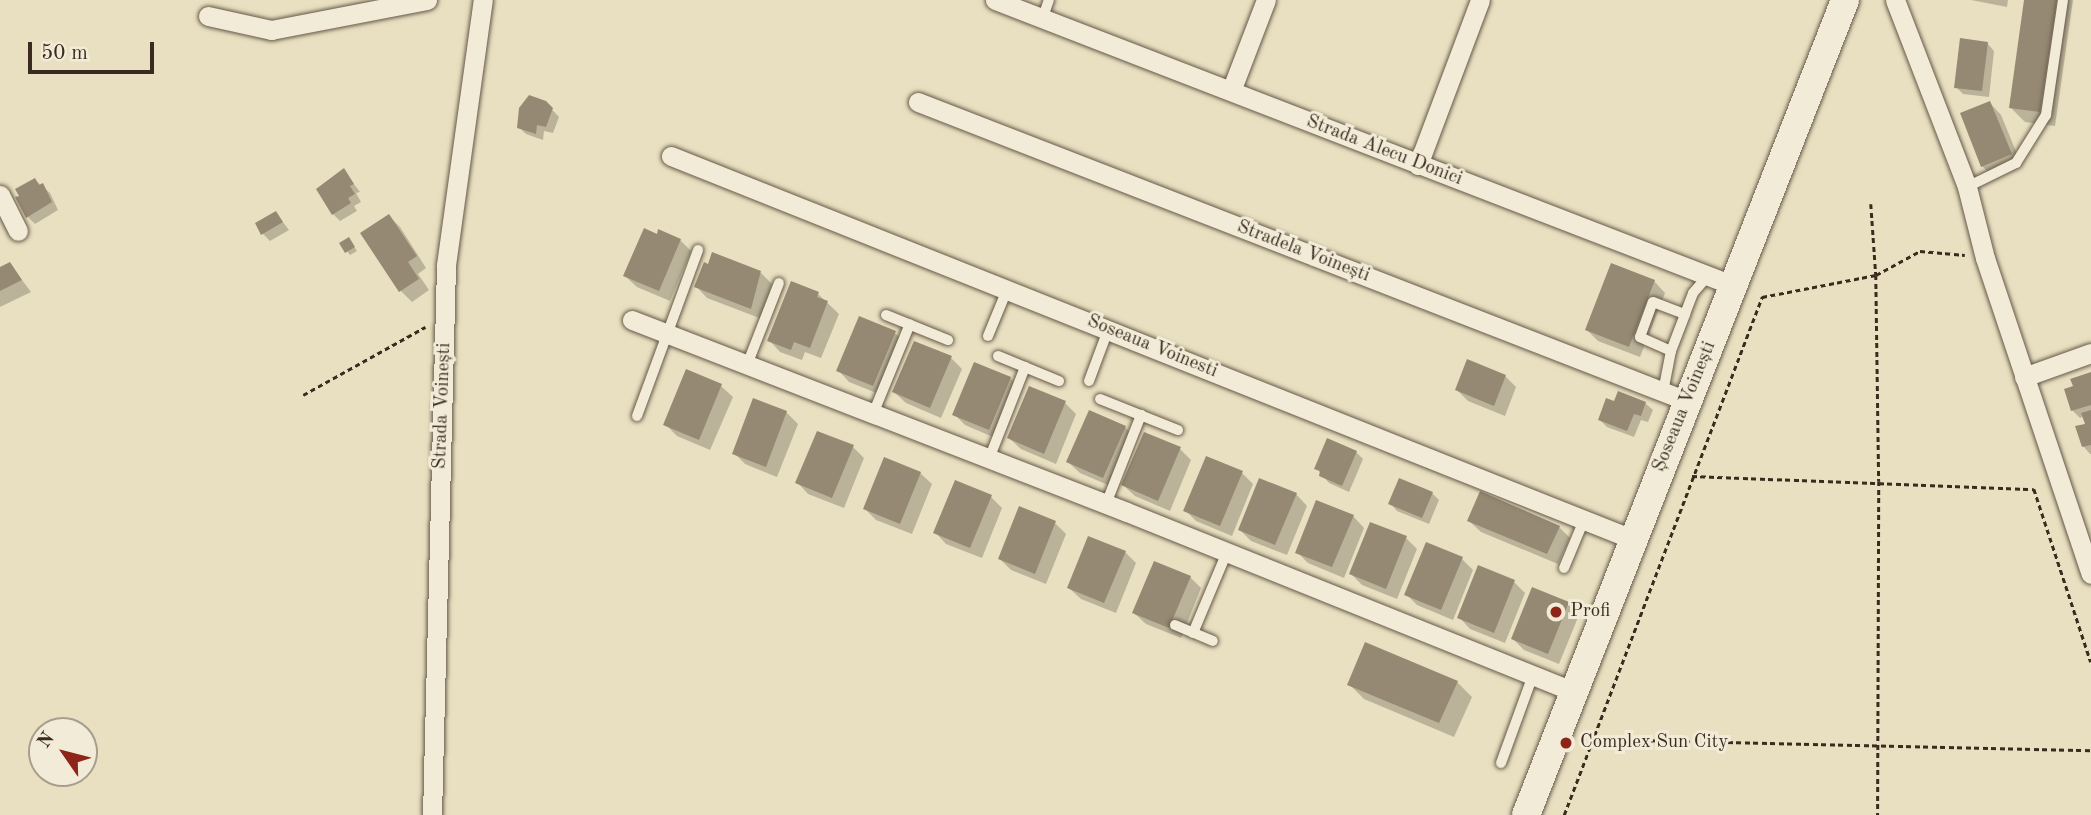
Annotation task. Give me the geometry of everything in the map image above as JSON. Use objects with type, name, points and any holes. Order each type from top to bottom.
[{"type":"main road","name":"Șoseaua Voinești","points":[[1526,815],[1632,539],[1675,396],[1721,280],[1845,0]]},
{"type":"street","points":[[208,16],[271,30],[427,0]]},
{"type":"street","name":"Strada Voinești","points":[[432,815],[446,265],[483,0]]},
{"type":"street","name":"Strada Alecu Donici","points":[[995,0],[1043,11],[1231,91],[1721,280]]},
{"type":"street","points":[[1231,91],[1266,0]]},
{"type":"street","points":[[1418,164],[1480,0]]},
{"type":"street","points":[[1895,0],[1967,187],[1985,258],[2091,574]]},
{"type":"street","name":"Stradela Voinești","points":[[918,102],[1675,396]]},
{"type":"street","name":"Soseaua Voinesti","points":[[671,156],[1632,539]]},
{"type":"street","points":[[0,195],[18,231]]},
{"type":"street","points":[[632,320],[1106,504],[1574,692]]},
{"type":"street","points":[[2024,377],[2091,353]]},
{"type":"lane","points":[[1967,187],[2016,163],[2046,115],[2063,0]]},
{"type":"lane","points":[[637,416],[698,250]]},
{"type":"lane","points":[[1675,396],[1671,351],[1693,293],[1721,280]]},
{"type":"lane","points":[[747,365],[779,284]]},
{"type":"lane","points":[[988,336],[1007,290]]},
{"type":"lane","points":[[1671,351],[1640,337],[1653,302],[1685,314]]},
{"type":"lane","points":[[886,315],[948,340]]},
{"type":"lane","points":[[873,414],[910,324]]},
{"type":"lane","points":[[1089,381],[1108,330]]},
{"type":"lane","points":[[998,356],[1059,381]]},
{"type":"lane","points":[[989,458],[1025,367]]},
{"type":"lane","points":[[1100,399],[1178,430]]},
{"type":"lane","points":[[1106,504],[1141,415]]},
{"type":"lane","points":[[1564,568],[1584,520]]},
{"type":"lane","points":[[1193,633],[1227,552]]},
{"type":"lane","points":[[1175,625],[1213,641]]},
{"type":"lane","points":[[1501,763],[1533,675]]},
{"type":"path","points":[[1871,204],[1876,275],[1879,481],[1878,815]]},
{"type":"path","points":[[1563,815],[1762,297],[1876,275],[1920,251],[1985,258]]},
{"type":"path","points":[[303,395],[446,315]]},
{"type":"path","points":[[1692,476],[1879,481],[2034,489],[2091,662]]},
{"type":"path","points":[[1592,739],[2091,750]]},
{"type":"building","points":[[2024,0],[2057,0],[2040,112],[2009,108]]},
{"type":"building","points":[[1960,38],[1988,42],[1982,91],[1954,88]]},
{"type":"building","points":[[529,95],[546,101],[553,108],[546,127],[537,125],[536,134],[517,128],[519,108]]},
{"type":"building","points":[[1990,101],[2012,154],[1981,167],[1960,113]]},
{"type":"building","points":[[344,168],[354,184],[350,186],[355,194],[348,198],[351,203],[332,215],[316,189]]},
{"type":"building","points":[[35,178],[39,185],[43,183],[52,202],[26,218],[15,197],[19,196],[15,189]]},
{"type":"building","points":[[276,211],[283,222],[261,235],[255,223]]},
{"type":"building","points":[[389,214],[417,256],[408,262],[419,279],[399,292],[360,233]]},
{"type":"building","points":[[644,228],[657,234],[658,229],[681,239],[659,291],[623,276]]},
{"type":"building","points":[[349,237],[355,247],[345,253],[339,243]]},
{"type":"building","points":[[712,252],[761,271],[751,309],[694,287],[704,262],[708,264]]},
{"type":"building","points":[[10,262],[22,280],[0,291],[0,267]]},
{"type":"building","points":[[1611,263],[1655,280],[1629,347],[1585,330]]},
{"type":"building","points":[[791,281],[819,292],[817,297],[828,301],[810,348],[794,342],[791,350],[767,341]]},
{"type":"building","points":[[859,316],[896,331],[873,386],[836,371]]},
{"type":"building","points":[[914,341],[952,356],[930,408],[892,392]]},
{"type":"building","points":[[1467,359],[1506,375],[1494,406],[1455,390]]},
{"type":"building","points":[[974,362],[1011,377],[989,430],[952,415]]},
{"type":"building","points":[[686,369],[722,384],[699,440],[663,425]]},
{"type":"building","points":[[2091,372],[2091,405],[2071,411],[2064,389],[2073,386],[2070,379]]},
{"type":"building","points":[[1029,386],[1066,401],[1044,454],[1007,438]]},
{"type":"building","points":[[1618,391],[1646,402],[1641,416],[1634,414],[1627,431],[1598,420],[1606,398],[1614,401]]},
{"type":"building","points":[[753,398],[787,411],[766,467],[732,454]]},
{"type":"building","points":[[1089,410],[1126,426],[1103,478],[1066,462]]},
{"type":"building","points":[[2091,410],[2091,445],[2082,447],[2075,426],[2085,424],[2081,413]]},
{"type":"building","points":[[817,431],[854,445],[832,498],[795,483]]},
{"type":"building","points":[[1144,432],[1181,447],[1158,501],[1121,485]]},
{"type":"building","points":[[1327,438],[1357,451],[1342,486],[1319,476],[1320,471],[1314,469]]},
{"type":"building","points":[[1206,456],[1243,471],[1220,526],[1183,511]]},
{"type":"building","points":[[884,457],[921,472],[900,524],[863,509]]},
{"type":"building","points":[[1259,478],[1297,493],[1275,545],[1238,530]]},
{"type":"building","points":[[1399,478],[1433,492],[1422,518],[1388,504]]},
{"type":"building","points":[[955,480],[992,495],[970,548],[933,533]]},
{"type":"building","points":[[1480,491],[1560,526],[1547,554],[1467,521]]},
{"type":"building","points":[[1316,500],[1354,515],[1332,567],[1295,553]]},
{"type":"building","points":[[1019,506],[1056,521],[1035,574],[998,559]]},
{"type":"building","points":[[1370,522],[1407,536],[1386,589],[1349,574]]},
{"type":"building","points":[[1088,536],[1126,551],[1104,603],[1067,588]]},
{"type":"building","points":[[1426,542],[1463,557],[1441,610],[1404,595]]},
{"type":"building","points":[[1154,561],[1191,576],[1169,628],[1132,613]]},
{"type":"building","points":[[1478,565],[1515,580],[1494,633],[1457,618]]},
{"type":"building","points":[[1532,587],[1569,602],[1548,654],[1511,639]]},
{"type":"building","points":[[1365,642],[1458,681],[1439,723],[1347,685]]},
{"type":"place","name":"Profi","points":[[1556,612]]},
{"type":"place","name":"Complex Sun City","points":[[1566,743]]}]
